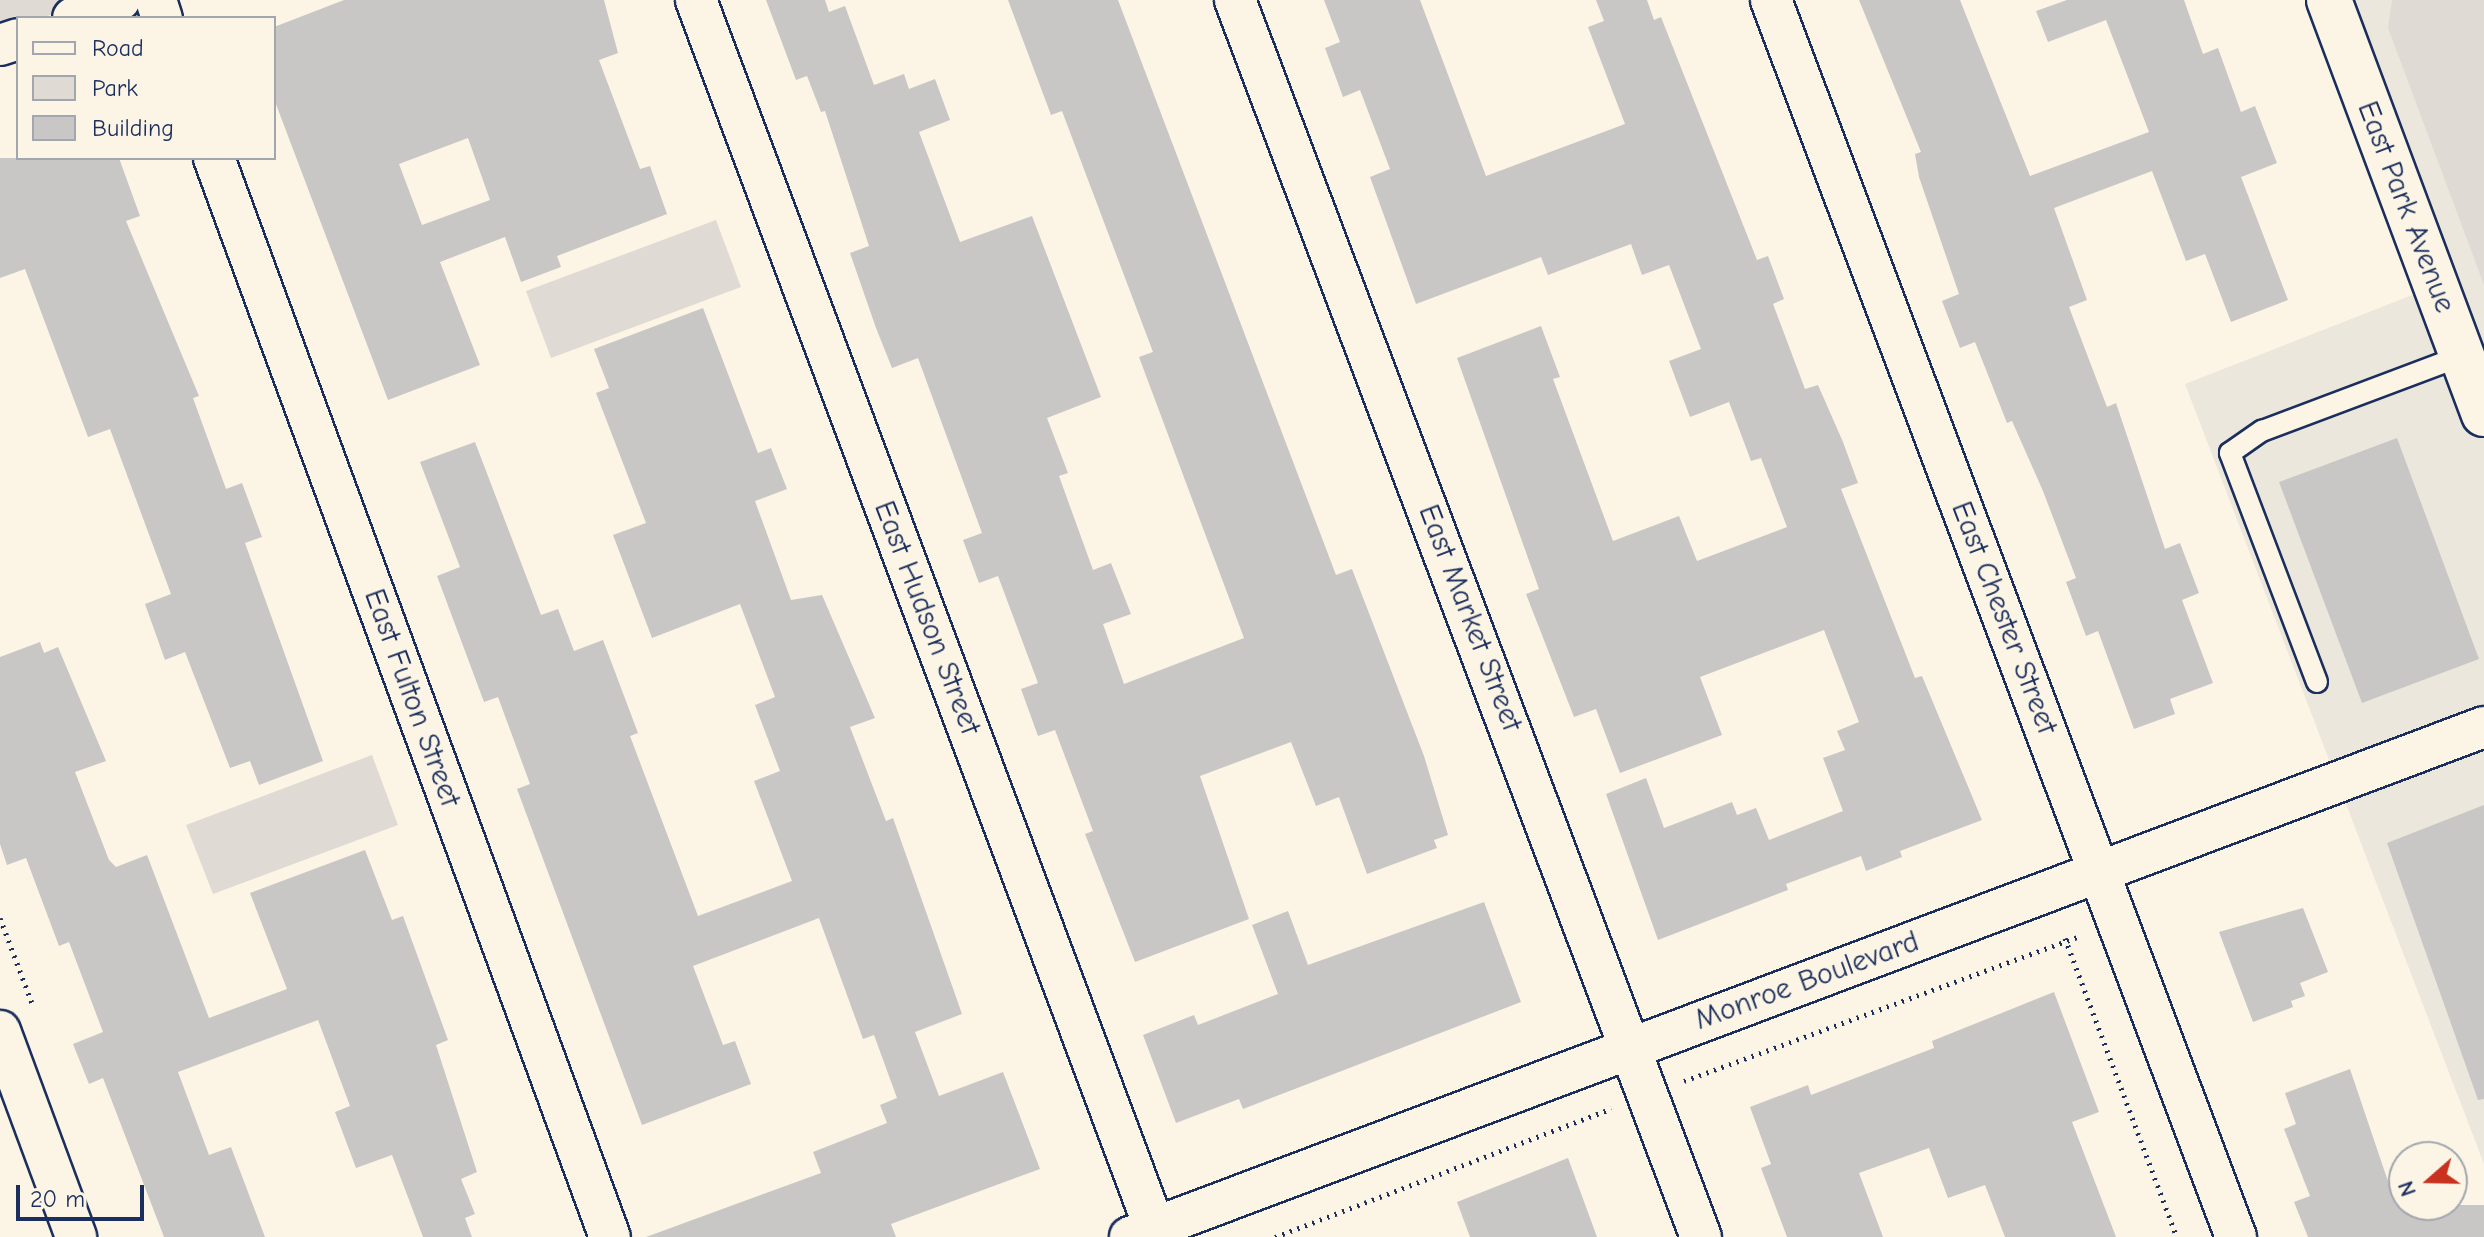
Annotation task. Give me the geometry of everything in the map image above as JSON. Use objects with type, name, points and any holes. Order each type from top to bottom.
[{"type":"highway","name":"East Park Avenue","points":[[2329,0],[2484,414]]},
{"type":"street","points":[[78,16],[120,0]]},
{"type":"street","name":"East Hudson Street","points":[[696,0],[1148,1234]]},
{"type":"street","name":"East Market Street","points":[[1235,0],[1632,1046],[1701,1237]]},
{"type":"street","name":"East Chester Street","points":[[1771,0],[2236,1237]]},
{"type":"street","name":"East Fulton Street","points":[[215,160],[610,1237]]},
{"type":"street","name":"Monroe Boulevard","points":[[1148,1234],[1632,1046],[2484,727]]},
{"type":"street","points":[[0,1031],[76,1237]]},
{"type":"lane","points":[[2317,682],[2230,453],[2262,431],[2462,356]]},
{"type":"path","points":[[2047,892],[2177,1237]]},
{"type":"path","points":[[1275,1237],[1649,1094],[2066,940],[2120,925]]},
{"type":"shaded area","points":[[2321,0],[2484,0],[2484,1164],[2185,384],[2430,288]]},
{"type":"green space","points":[[0,0],[70,0],[64,10],[48,16],[16,16],[16,28],[0,34]]},
{"type":"green space","points":[[2392,0],[2484,0],[2484,285],[2388,28]]},
{"type":"green space","points":[[716,220],[741,287],[551,358],[526,291]]},
{"type":"green space","points":[[372,755],[398,825],[213,894],[186,825]]},
{"type":"building","points":[[344,0],[604,0],[618,53],[599,60],[640,169],[650,166],[667,214],[557,256],[561,267],[521,282],[505,237],[440,262],[480,365],[388,400],[276,104],[276,26]],"holes":[[[468,138],[490,200],[422,225],[399,164]]]},
{"type":"building","points":[[766,0],[825,0],[829,12],[845,6],[874,85],[904,74],[909,89],[935,79],[950,120],[919,132],[960,242],[1032,216],[1101,397],[1047,418],[1068,473],[1059,476],[1093,570],[1111,563],[1131,614],[1103,624],[1124,684],[1244,638],[1139,357],[1153,352],[1062,111],[1051,115],[1008,0],[1118,0],[1336,575],[1352,569],[1424,756],[1448,835],[1434,840],[1437,848],[1367,874],[1339,797],[1316,806],[1291,742],[1200,776],[1249,919],[1135,962],[1085,834],[1093,831],[1055,730],[1038,736],[1021,689],[1038,683],[998,576],[979,583],[963,540],[982,533],[918,358],[892,368],[876,328],[850,253],[869,246],[825,111],[821,112],[807,76],[796,80]]},
{"type":"building","points":[[1324,0],[1420,0],[1486,176],[1625,124],[1588,27],[1604,21],[1596,0],[1647,0],[1654,20],[1661,17],[1757,260],[1768,256],[1784,299],[1773,304],[1805,389],[1818,385],[1843,442],[1858,483],[1841,489],[1915,678],[1922,676],[1982,820],[1900,851],[1902,857],[1866,871],[1861,856],[1786,884],[1788,890],[1658,940],[1606,794],[1646,778],[1664,828],[1732,802],[1737,815],[1756,808],[1769,840],[1843,811],[1823,758],[1845,750],[1837,731],[1859,722],[1824,630],[1700,677],[1722,735],[1620,773],[1596,709],[1574,717],[1526,594],[1539,589],[1457,358],[1541,326],[1560,377],[1553,379],[1613,541],[1679,516],[1697,561],[1787,527],[1761,458],[1751,461],[1729,402],[1690,417],[1669,361],[1701,349],[1669,265],[1642,275],[1631,244],[1548,275],[1541,257],[1416,304],[1370,177],[1390,169],[1360,90],[1343,97],[1325,48],[1340,42]]},
{"type":"building","points":[[1859,0],[1960,0],[2030,176],[2149,132],[2106,20],[2048,42],[2036,11],[2067,0],[2184,0],[2203,54],[2218,48],[2241,112],[2255,106],[2277,163],[2241,177],[2288,300],[2231,322],[2205,254],[2186,261],[2152,171],[2054,208],[2087,300],[2069,307],[2107,407],[2116,403],[2165,549],[2180,543],[2199,593],[2182,600],[2213,683],[2170,699],[2175,714],[2134,729],[2098,631],[2086,636],[2066,582],[2076,578],[2043,491],[2012,421],[2007,423],[1975,342],[1960,348],[1942,301],[1959,294],[1919,177],[1915,154],[1921,152]]},
{"type":"building","points":[[0,158],[120,160],[140,216],[126,221],[199,396],[193,398],[226,489],[242,483],[262,537],[245,543],[323,761],[259,785],[250,761],[230,768],[185,652],[165,660],[145,604],[171,594],[110,429],[88,437],[25,269],[0,278]]},
{"type":"building","points":[[703,308],[758,453],[771,448],[787,489],[755,501],[791,600],[822,595],[875,718],[850,727],[886,821],[893,818],[962,1014],[915,1032],[939,1096],[1003,1072],[1040,1169],[891,1224],[896,1237],[646,1237],[821,1173],[813,1152],[887,1123],[880,1105],[897,1098],[874,1035],[863,1039],[819,918],[693,966],[723,1045],[735,1041],[751,1084],[642,1125],[517,789],[530,784],[498,697],[484,702],[437,576],[460,567],[420,462],[475,442],[541,615],[558,609],[574,651],[603,640],[638,733],[630,736],[698,916],[792,881],[754,781],[780,771],[755,705],[775,697],[740,604],[652,638],[613,535],[646,523],[596,393],[609,388],[594,349]]},
{"type":"building","points":[[2397,438],[2479,659],[2362,703],[2279,482]]},
{"type":"building","points":[[40,642],[44,653],[58,647],[106,761],[75,772],[109,860],[116,867],[147,855],[209,1018],[287,989],[250,893],[365,850],[392,920],[403,916],[448,1040],[436,1045],[477,1172],[461,1179],[475,1214],[465,1218],[472,1237],[423,1237],[392,1155],[356,1168],[335,1112],[350,1106],[318,1020],[178,1072],[209,1155],[231,1147],[265,1237],[164,1237],[103,1078],[89,1084],[73,1044],[103,1032],[69,942],[59,946],[26,858],[7,865],[0,844],[0,657]]},
{"type":"building","points":[[2484,805],[2484,1099],[2478,1100],[2387,843]]},
{"type":"building","points":[[1484,902],[1521,1002],[1243,1109],[1239,1099],[1176,1123],[1143,1035],[1194,1015],[1198,1025],[1278,994],[1252,925],[1288,911],[1308,965]]},
{"type":"building","points":[[2303,908],[2328,972],[2300,983],[2305,996],[2291,1001],[2293,1007],[2253,1022],[2219,932]]},
{"type":"building","points":[[2054,992],[2099,1112],[2072,1122],[2116,1237],[2005,1237],[1985,1185],[1948,1198],[1929,1148],[1859,1173],[1883,1237],[1787,1237],[1761,1168],[1771,1164],[1750,1107],[1808,1085],[1811,1095],[1934,1048],[1932,1041]]},
{"type":"building","points":[[2350,1069],[2388,1181],[2388,1221],[2468,1221],[2468,1205],[2484,1205],[2484,1237],[2308,1237],[2294,1202],[2310,1196],[2284,1129],[2296,1124],[2285,1093]]},
{"type":"building","points":[[1568,1158],[1597,1237],[1470,1237],[1457,1202]]}]
